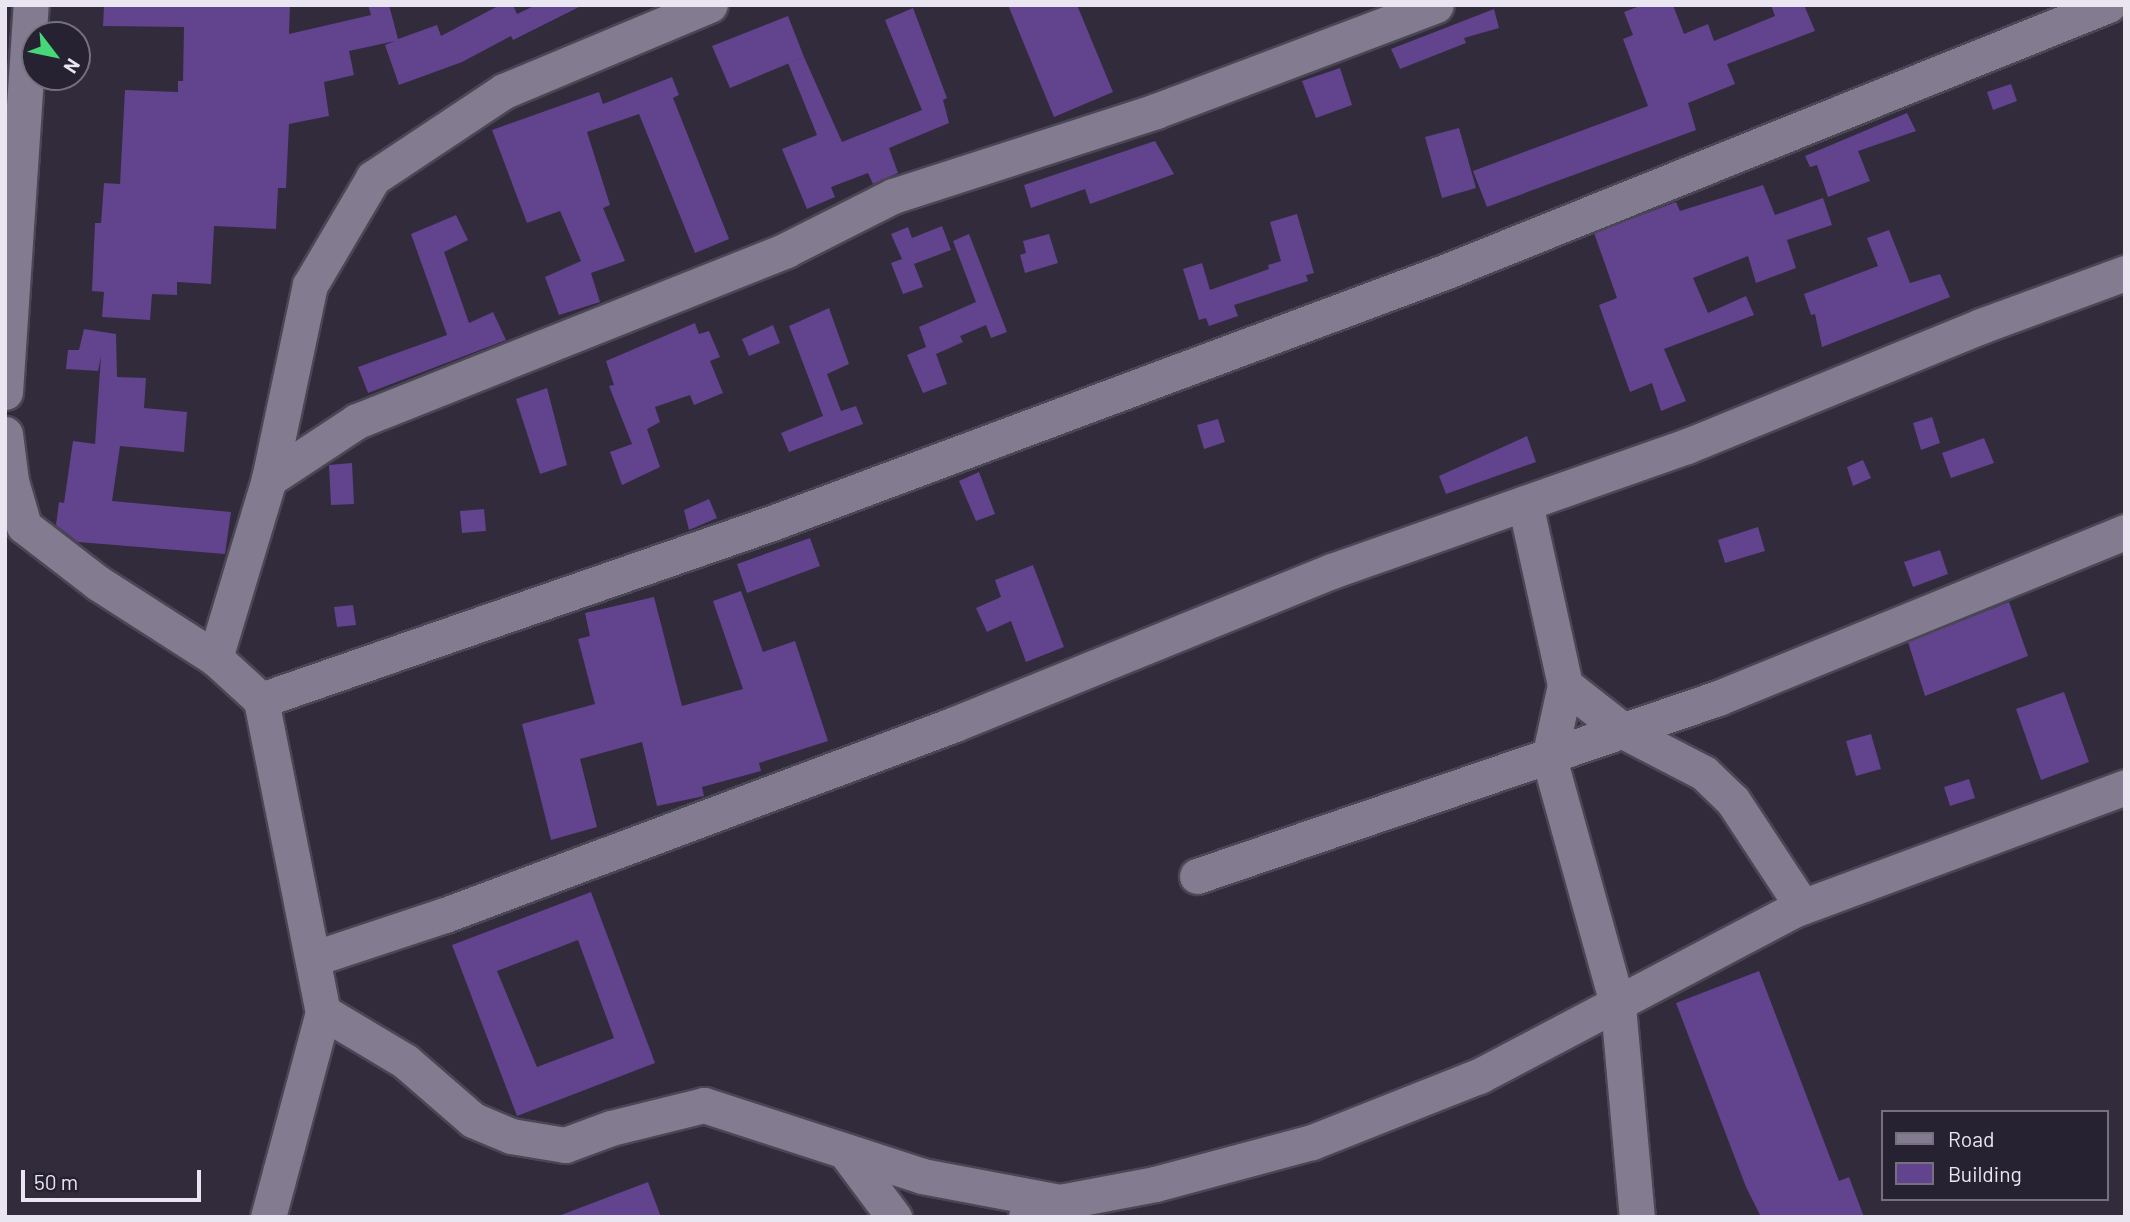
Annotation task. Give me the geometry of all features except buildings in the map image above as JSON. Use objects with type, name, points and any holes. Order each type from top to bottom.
[{"type":"street","points":[[5,392],[31,5]]},
{"type":"street","points":[[215,658],[270,479],[310,285],[373,178],[504,91],[710,5]]},
{"type":"street","points":[[270,479],[357,421],[786,250],[892,196],[1156,111],[1436,5]]},
{"type":"street","points":[[261,700],[772,523],[1447,271],[2108,5]]},
{"type":"street","points":[[315,958],[445,915],[955,724],[1332,571],[1687,446],[1981,326],[2125,273]]},
{"type":"street","points":[[5,434],[11,481],[24,526],[98,583],[215,658],[261,700],[315,958],[323,1012],[268,1217]]},
{"type":"street","points":[[1525,503],[1565,685],[1549,758],[1618,1006],[1637,1217]]},
{"type":"street","points":[[1197,876],[1625,732],[2125,532]]},
{"type":"street","points":[[1565,685],[1625,732],[1704,773],[1733,801],[1802,906]]},
{"type":"street","points":[[1026,1217],[1312,1142],[1479,1076],[1618,1006],[1802,906],[2125,788]]},
{"type":"street","points":[[323,1012],[405,1062],[474,1121],[511,1136],[565,1145],[611,1128],[704,1105],[847,1154],[922,1176],[1063,1209]]},
{"type":"street","points":[[847,1154],[894,1217]]}]
